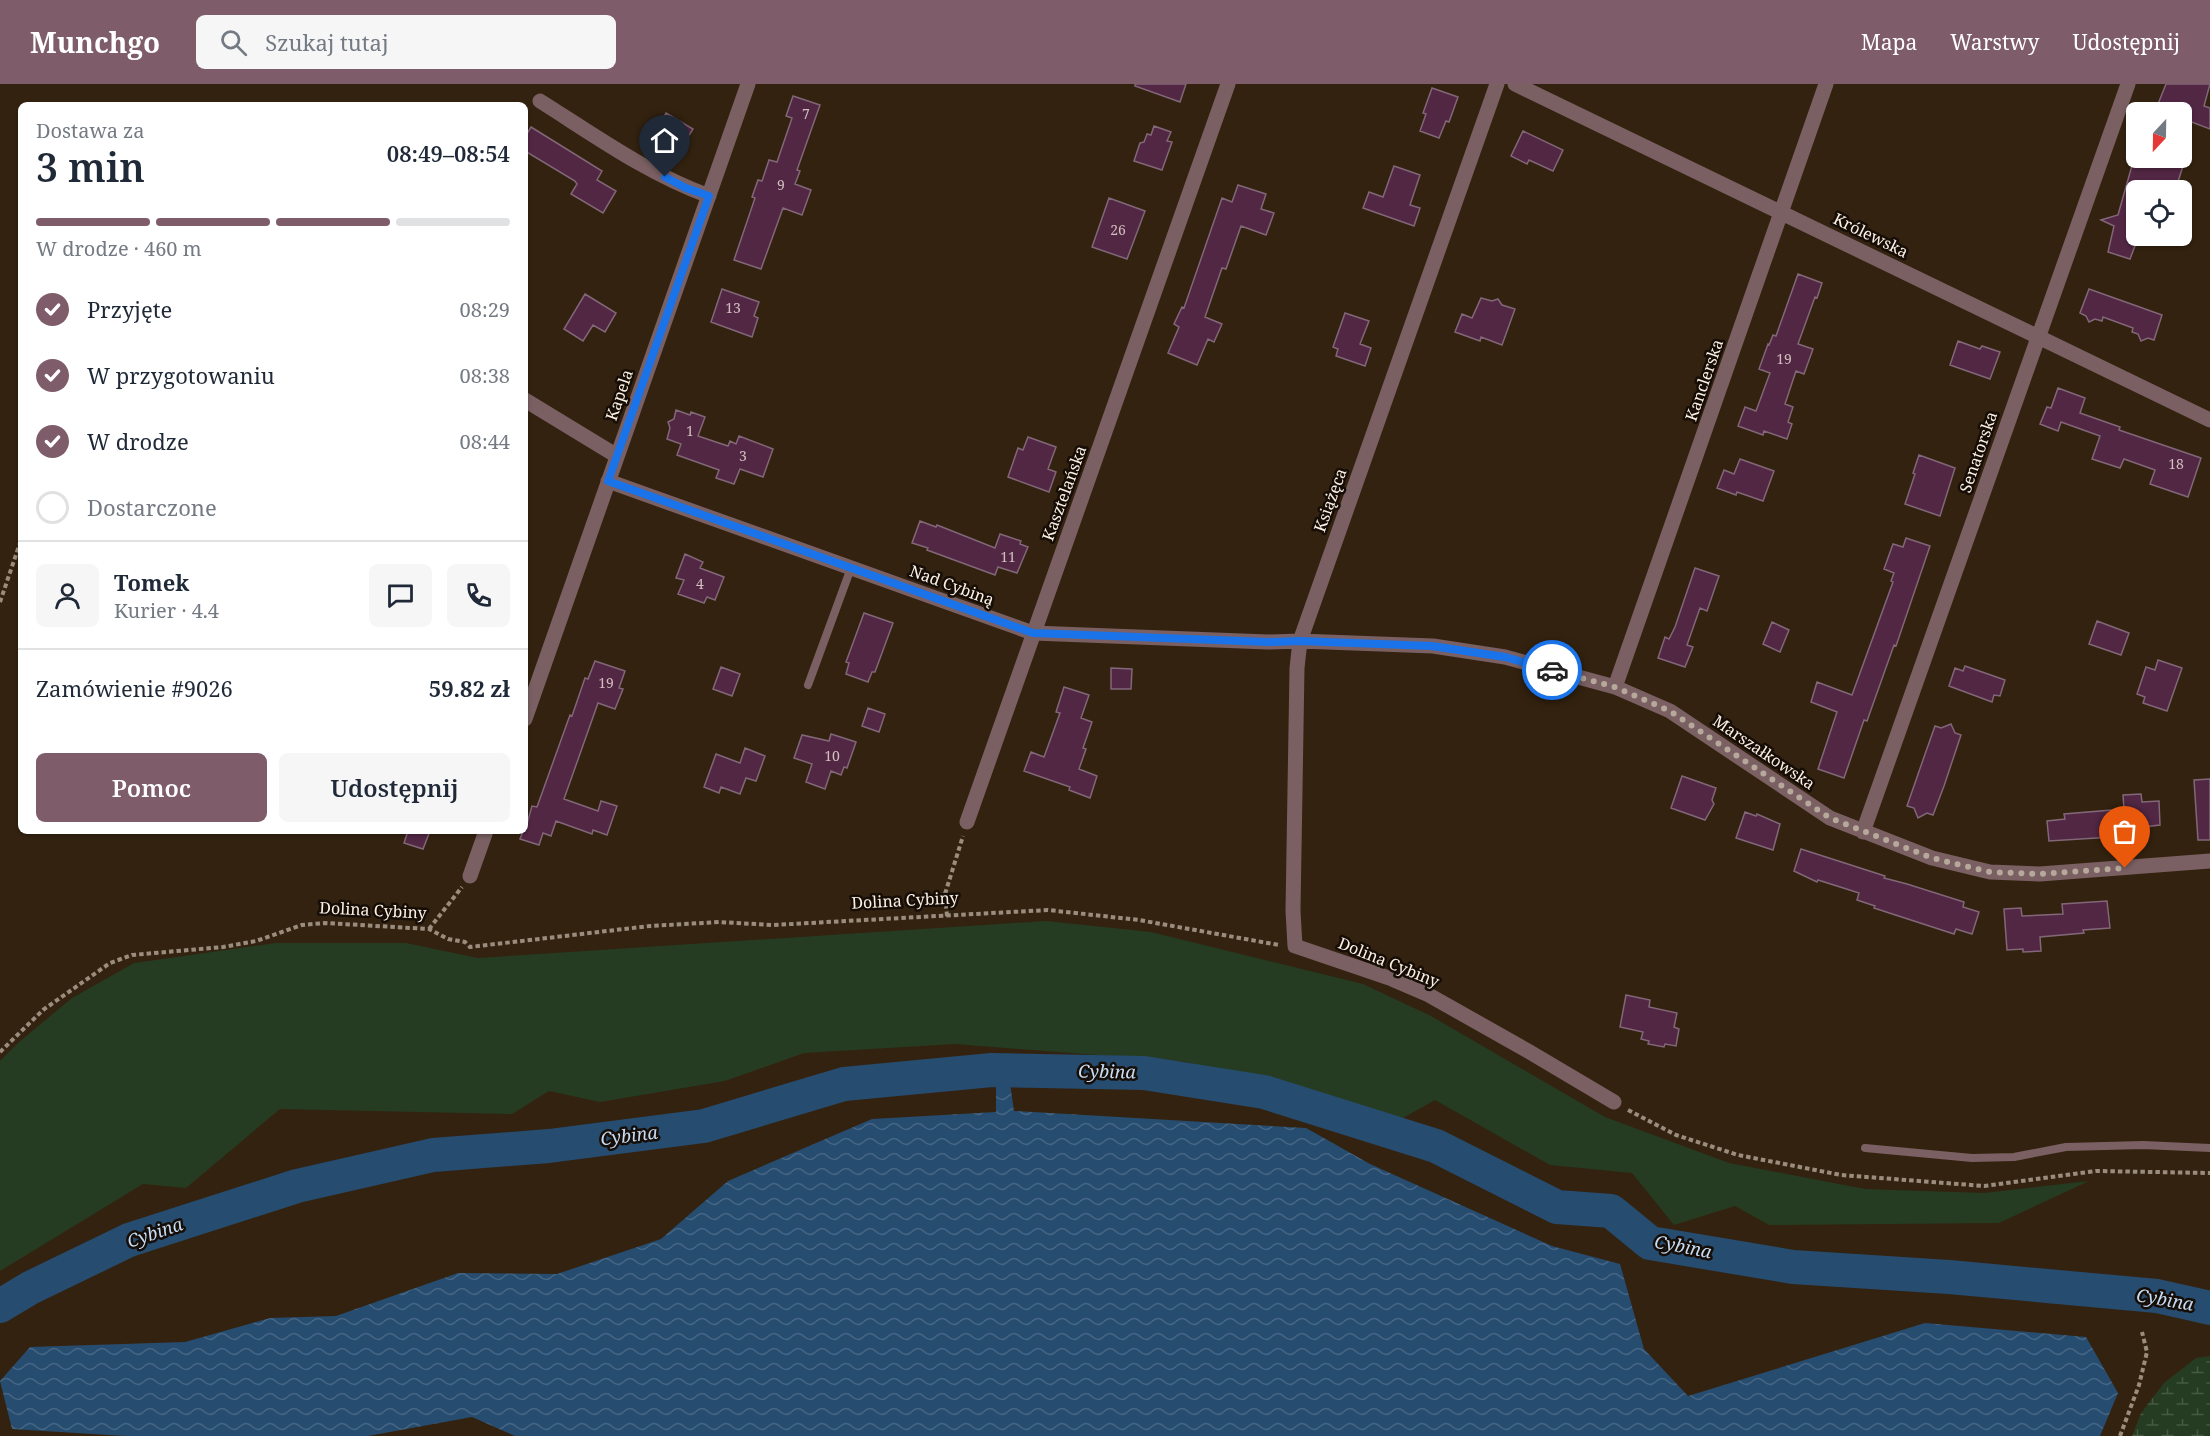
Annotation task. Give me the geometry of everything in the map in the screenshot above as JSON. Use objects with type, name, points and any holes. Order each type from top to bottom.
[{"type":"street","name":"Kapela","points":[[528,710],[748,84]]},
{"type":"street","name":"Kasztelańska","points":[[968,822],[1228,84]]},
{"type":"street","name":"Książęca","points":[[1295,946],[1293,900],[1297,668],[1300,641],[1497,84]]},
{"type":"street","name":"Królewska","points":[[1515,84],[2210,420]]},
{"type":"street","name":"Kanclerska","points":[[1615,687],[1826,84]]},
{"type":"street","name":"Senatorska","points":[[1863,832],[2128,84]]},
{"type":"street","points":[[540,101],[645,166],[686,188],[709,196]]},
{"type":"street","points":[[528,402],[617,456]]},
{"type":"street","name":"Nad Cybiną","points":[[608,481],[1033,633],[1268,642],[1300,641]]},
{"type":"street","name":"Marszałkowska","points":[[1300,641],[1432,646],[1505,657],[1615,687],[1670,711],[1830,818],[1932,858],[1990,872],[2040,874],[2210,861]]},
{"type":"street","points":[[470,876],[485,834]]},
{"type":"street","name":"Dolina Cybiny","points":[[1295,946],[1392,979],[1427,994],[1614,1102]]},
{"type":"lane","points":[[808,685],[851,568]]},
{"type":"lane","points":[[1865,1148],[1972,1158],[2014,1157],[2066,1147],[2143,1145],[2210,1148]]},
{"type":"path","points":[[0,602],[18,549]]},
{"type":"path","points":[[947,916],[945,894],[968,822]]},
{"type":"path","points":[[429,929],[470,876]]},
{"type":"path","name":"Dolina Cybiny","points":[[0,1052],[43,1010],[110,963],[132,955],[256,941],[302,925],[325,922],[429,929],[448,939],[465,942],[470,947],[487,943],[718,922],[773,925],[1048,910],[1139,920],[1267,944],[1295,946]]},
{"type":"path","points":[[2120,1436],[2139,1385],[2147,1352],[2142,1332]]},
{"type":"green space","points":[[1046,921],[1151,932],[1363,984],[1431,1016],[1605,1117],[1729,1163],[1865,1189],[1984,1193],[2089,1181],[1999,1223],[1769,1225],[1735,1206],[1674,1225],[1632,1173],[1550,1165],[1435,1100],[1403,1118],[1186,1062],[955,1044],[804,1053],[725,1081],[600,1102],[549,1091],[512,1114],[280,1109],[186,1188],[143,1184],[0,1271],[0,1061],[72,998],[134,963],[276,943],[406,943],[478,958]]},
{"type":"green space","points":[[2210,1356],[2210,1436],[2132,1436],[2141,1413],[2164,1383],[2196,1358]]},
{"type":"water","points":[[1010,1083],[1014,1111],[1306,1128],[1370,1164],[1552,1246],[1620,1264],[1644,1349],[1688,1396],[1925,1323],[2086,1337],[2118,1393],[2100,1436],[515,1436],[472,1417],[368,1436],[125,1436],[12,1429],[0,1381],[30,1347],[185,1342],[270,1318],[336,1316],[458,1273],[557,1274],[661,1239],[728,1181],[872,1119],[996,1112],[996,1084]]},
{"type":"building","points":[[1135,84],[1186,84],[1180,102],[1135,86]]},
{"type":"building","points":[[2166,84],[2210,84],[2204,106],[2210,108],[2210,129],[2192,122],[2192,102],[2159,102]]},
{"type":"building","points":[[1432,88],[1458,97],[1449,122],[1446,121],[1439,138],[1420,131],[1426,114],[1423,113]]},
{"type":"building","points":[[793,96],[820,105],[797,170],[800,171],[795,184],[811,190],[802,215],[783,208],[761,269],[734,260],[755,198],[752,197],[758,180],[762,181],[769,160],[777,162],[792,118],[786,116]]},
{"type":"building","points":[[666,113],[693,129],[679,151],[653,135]]},
{"type":"building","points":[[1154,126],[1171,132],[1167,141],[1172,142],[1162,170],[1134,161],[1140,143],[1144,142],[1147,134],[1151,135]]},
{"type":"building","points":[[531,127],[602,171],[597,180],[616,191],[603,213],[571,194],[577,184],[575,181],[528,153],[528,132]]},
{"type":"building","points":[[1523,131],[1563,150],[1553,171],[1529,160],[1527,164],[1511,156]]},
{"type":"building","points":[[1394,166],[1420,175],[1410,205],[1420,208],[1414,226],[1363,208],[1369,192],[1383,197]]},
{"type":"building","points":[[2131,168],[2182,168],[2179,180],[2128,180]]},
{"type":"building","points":[[1238,185],[1266,194],[1261,209],[1274,213],[1266,235],[1241,226],[1226,269],[1222,268],[1205,317],[1222,324],[1214,342],[1208,339],[1197,365],[1168,353],[1179,327],[1174,324],[1182,307],[1184,308],[1222,198],[1232,202]]},
{"type":"building","points":[[2126,187],[2126,246],[2135,246],[2130,259],[2108,252],[2114,226],[2101,220],[2118,215]]},
{"type":"building","points":[[1109,198],[1145,211],[1127,259],[1092,247]]},
{"type":"building","points":[[1798,274],[1822,283],[1798,344],[1813,349],[1804,374],[1796,371],[1785,404],[1793,407],[1788,422],[1792,424],[1787,439],[1764,431],[1763,435],[1738,426],[1745,407],[1756,411],[1770,373],[1759,369],[1768,344],[1773,335],[1776,336]]},
{"type":"building","points":[[722,289],[759,302],[754,316],[758,318],[752,337],[711,322]]},
{"type":"building","points":[[2089,289],[2162,315],[2154,340],[2148,338],[2141,341],[2138,334],[2132,332],[2133,328],[2103,317],[2102,321],[2095,319],[2089,322],[2086,316],[2080,313]]},
{"type":"building","points":[[585,294],[616,313],[605,332],[593,325],[583,341],[564,329]]},
{"type":"building","points":[[1481,298],[1492,301],[1498,299],[1502,305],[1515,309],[1502,345],[1481,337],[1480,341],[1455,332],[1462,314],[1472,318]]},
{"type":"building","points":[[1345,313],[1369,321],[1360,344],[1371,348],[1365,366],[1336,356],[1338,349],[1333,347]]},
{"type":"building","points":[[1958,341],[1980,349],[1982,346],[2000,352],[1990,379],[1950,365]]},
{"type":"building","points":[[2058,388],[2085,398],[2080,413],[2120,427],[2119,430],[2201,458],[2188,497],[2150,484],[2155,470],[2124,459],[2120,468],[2092,459],[2100,436],[2061,422],[2058,431],[2040,424],[2047,407],[2051,408]]},
{"type":"building","points":[[676,410],[705,417],[698,436],[728,446],[730,441],[736,444],[739,436],[773,449],[763,477],[740,469],[734,484],[716,478],[719,470],[677,455],[681,444],[667,439],[670,428],[668,422],[674,419]]},
{"type":"building","points":[[1028,437],[1056,447],[1048,469],[1056,472],[1049,492],[1008,477],[1018,448],[1023,450]]},
{"type":"building","points":[[1919,455],[1955,468],[1940,516],[1905,504]]},
{"type":"building","points":[[1740,459],[1774,471],[1763,501],[1717,488],[1724,470],[1734,474]]},
{"type":"building","points":[[920,521],[936,527],[937,525],[995,548],[1000,534],[1021,541],[1020,544],[1028,547],[1017,573],[998,567],[995,575],[912,543]]},
{"type":"building","points":[[1906,538],[1930,546],[1896,646],[1894,645],[1867,721],[1864,720],[1844,778],[1818,769],[1837,712],[1811,702],[1817,682],[1852,695],[1893,582],[1891,581],[1894,573],[1884,569],[1893,544],[1903,547]]},
{"type":"building","points":[[685,554],[703,562],[700,568],[724,577],[715,600],[707,597],[704,603],[678,594],[684,580],[676,578]]},
{"type":"building","points":[[1695,568],[1719,576],[1707,611],[1700,608],[1687,645],[1693,647],[1685,667],[1658,658],[1665,637],[1669,639],[1675,627]]},
{"type":"building","points":[[864,613],[893,623],[875,672],[872,672],[868,682],[846,674],[849,663],[846,662]]},
{"type":"building","points":[[2097,621],[2129,633],[2121,655],[2089,644]]},
{"type":"building","points":[[1772,622],[1789,630],[1780,652],[1763,644]]},
{"type":"building","points":[[2158,660],[2182,668],[2167,711],[2143,703],[2145,697],[2137,694],[2146,667],[2155,670]]},
{"type":"building","points":[[595,661],[625,671],[619,688],[623,689],[615,709],[598,703],[564,799],[598,811],[601,801],[617,806],[607,835],[593,830],[592,834],[556,821],[551,836],[543,833],[539,845],[520,839],[522,834],[528,834],[528,820],[532,806],[537,807],[570,715],[572,716],[585,678],[588,679]]},
{"type":"building","points":[[1965,666],[2005,680],[2000,696],[1994,695],[1992,702],[1949,686],[1955,668],[1963,671]]},
{"type":"building","points":[[721,667],[740,674],[732,696],[713,689]]},
{"type":"building","points":[[1111,668],[1132,669],[1131,689],[1111,689]]},
{"type":"building","points":[[1064,687],[1089,695],[1081,718],[1092,722],[1079,769],[1097,776],[1090,798],[1069,790],[1070,787],[1024,771],[1031,752],[1044,757],[1060,713],[1056,712]]},
{"type":"building","points":[[868,708],[885,714],[879,732],[862,726]]},
{"type":"building","points":[[1951,724],[1955,733],[1961,735],[1944,786],[1933,815],[1927,813],[1918,818],[1914,808],[1907,806],[1924,757],[1935,726],[1941,728]]},
{"type":"building","points":[[831,734],[856,742],[847,768],[844,767],[841,775],[831,771],[825,789],[806,782],[812,764],[794,758],[802,735],[829,741]]},
{"type":"building","points":[[745,748],[765,756],[756,781],[746,778],[740,794],[721,787],[719,793],[704,787],[716,754],[740,763]]},
{"type":"building","points":[[1682,776],[1716,788],[1712,800],[1714,804],[1705,820],[1671,808]]},
{"type":"building","points":[[2210,779],[2210,840],[2198,840],[2194,780]]},
{"type":"building","points":[[2141,794],[2142,802],[2159,801],[2160,825],[2143,827],[2144,835],[2049,841],[2047,821],[2065,819],[2064,814],[2124,809],[2123,795]]},
{"type":"building","points":[[1745,812],[1756,816],[1757,814],[1780,824],[1773,850],[1736,838]]},
{"type":"building","points":[[407,834],[429,834],[423,849],[404,843]]},
{"type":"building","points":[[1801,849],[1885,876],[1884,878],[1964,902],[1963,907],[1979,912],[1972,934],[1956,929],[1954,934],[1874,908],[1875,906],[1857,900],[1859,893],[1818,880],[1817,882],[1794,871]]},
{"type":"building","points":[[2107,901],[2110,928],[2040,937],[2041,951],[2007,950],[2004,909],[2021,908],[2022,916],[2063,914],[2062,904]]},
{"type":"building","points":[[1626,995],[1650,1000],[1649,1007],[1677,1013],[1674,1027],[1679,1029],[1676,1046],[1665,1044],[1664,1047],[1648,1044],[1649,1041],[1641,1039],[1643,1032],[1620,1027]]},
{"type":"waterway","name":"Cybina","points":[[0,1306],[30,1288],[129,1240],[297,1186],[433,1155],[549,1146],[704,1126],[844,1084],[992,1070],[1144,1073],[1264,1092],[1436,1146],[1557,1207],[1611,1211],[1650,1243],[1793,1267],[1949,1277],[2157,1296],[2210,1308]]},
{"type":"way so far","points":[[1552,670],[1615,687],[1670,711],[1830,818],[1932,858],[1990,872],[2040,874],[2125,868]]},
{"type":"route","points":[[665,177],[709,196],[608,481],[1033,633],[1432,646],[1505,657],[1552,670]]}]
